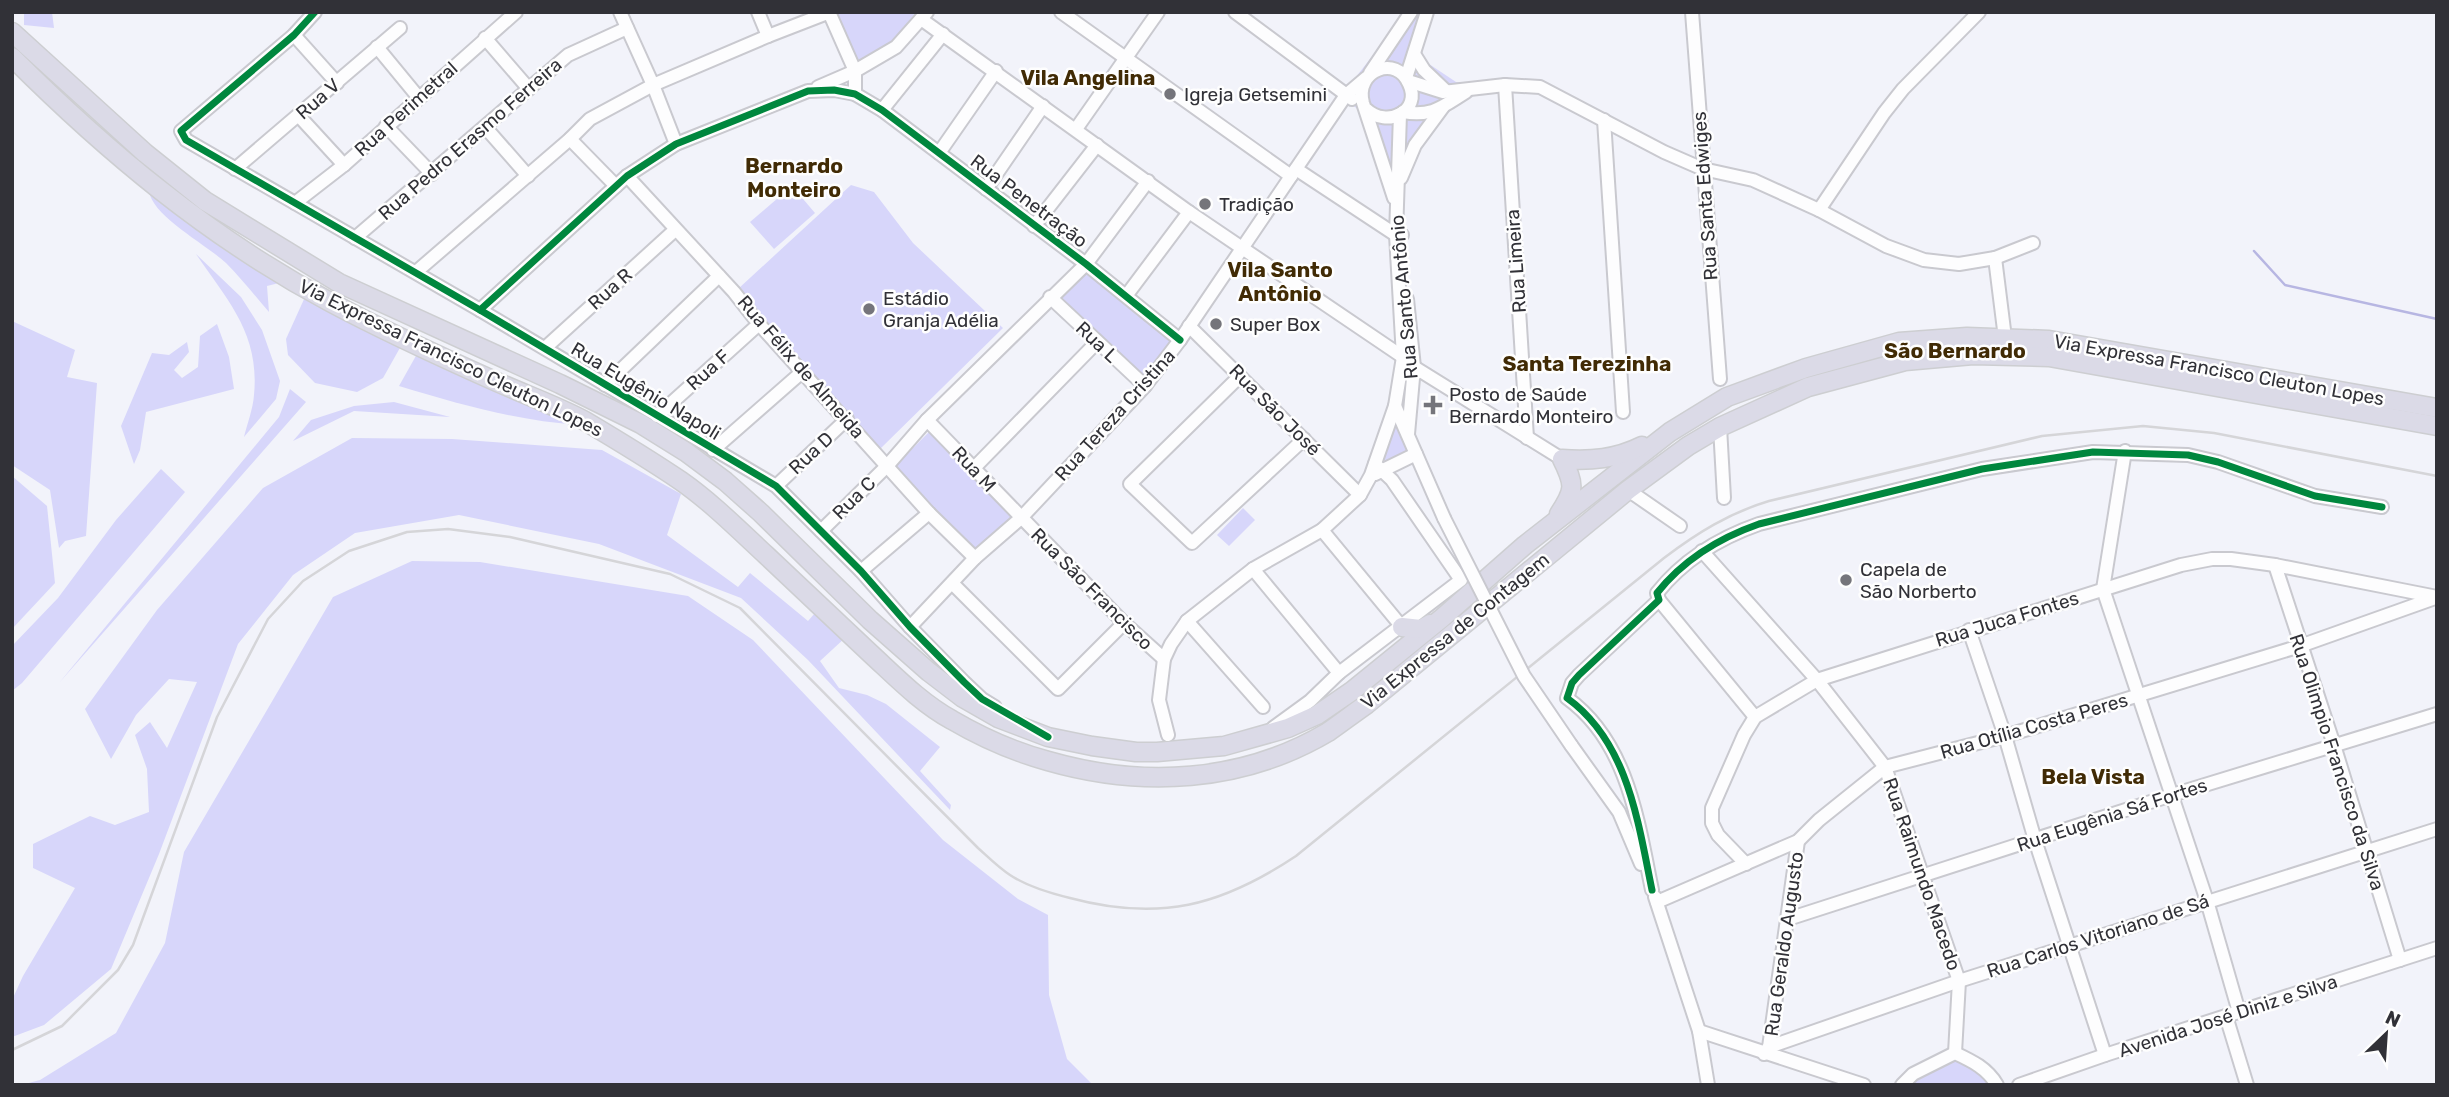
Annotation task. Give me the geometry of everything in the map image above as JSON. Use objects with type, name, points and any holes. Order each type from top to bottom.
[{"type":"highway","name":"Via Expressa Francisco Cleuton Lopes","points":[[12,32],[145,153],[205,201],[244,226],[340,283],[561,384],[641,424],[686,452],[725,481],[761,513],[870,620],[929,672],[963,698],[998,718],[1048,737],[1136,752],[1185,751],[1224,746],[1259,737]]},
{"type":"highway","name":"Via Expressa Francisco Cleuton Lopes","points":[[12,57],[139,176],[229,242],[328,302],[582,420],[682,482],[729,520],[914,693],[950,719],[995,741],[1044,760],[1089,771],[1141,779],[1190,776],[1273,758]]},
{"type":"highway","name":"Via Expressa Francisco Cleuton Lopes","points":[[1614,476],[1670,432],[1727,397],[1806,368],[1899,342],[1967,337],[2049,340],[2437,408]]},
{"type":"highway","name":"Via Expressa Francisco Cleuton Lopes","points":[[1628,490],[1720,426],[1808,387],[1905,361],[1973,355],[2049,357],[2437,426]]},
{"type":"highway","points":[[1562,459],[1589,461],[1615,457],[1670,432]]},
{"type":"highway","points":[[1548,528],[1569,499],[1573,481],[1562,459]]},
{"type":"highway","name":"Via Expressa de Contagem","points":[[1259,737],[1317,715],[1352,691],[1442,618],[1525,545],[1614,476]]},
{"type":"highway","name":"Via Expressa de Contagem","points":[[1273,758],[1329,731],[1367,704],[1628,490]]},
{"type":"highway","points":[[1402,627],[1421,629],[1442,618]]},
{"type":"street","points":[[315,12],[294,35],[337,83]]},
{"type":"street","name":"Rua Perimetral","points":[[295,203],[344,165],[516,12]]},
{"type":"street","points":[[620,12],[677,144]]},
{"type":"street","points":[[758,12],[768,36]]},
{"type":"street","points":[[416,272],[590,119],[653,85],[829,12],[856,71],[855,94],[834,90],[808,92]]},
{"type":"street","points":[[1061,12],[1294,173],[1399,235]]},
{"type":"street","points":[[1076,129],[1158,12]]},
{"type":"street","points":[[1236,12],[1375,116],[1390,118],[1402,113],[1427,114],[1469,90]]},
{"type":"street","points":[[1365,107],[1361,92],[1367,77],[1411,12]]},
{"type":"street","points":[[1402,113],[1411,97],[1407,79],[1427,12]]},
{"type":"street","name":"Rua Santa Edwiges","points":[[1692,12],[1720,379]]},
{"type":"street","points":[[1819,210],[1903,89],[1979,12]]},
{"type":"street","points":[[480,310],[627,176],[677,144],[856,71],[896,47],[924,15],[943,34],[1189,212],[1403,357]]},
{"type":"street","name":"Rua V","points":[[236,169],[400,28]]},
{"type":"street","name":"Rua Pedro Erasmo Ferreira","points":[[355,238],[568,55],[627,28]]},
{"type":"street","points":[[882,110],[943,34]]},
{"type":"street","name":"Rua Eugênio Napoli","points":[[294,35],[181,131],[186,140],[416,272],[776,486],[982,699],[1048,737]]},
{"type":"street","points":[[485,38],[528,89]]},
{"type":"street","points":[[377,47],[419,99]]},
{"type":"street","points":[[1414,54],[1424,70],[1446,92]]},
{"type":"street","points":[[1367,77],[1388,68],[1396,70],[1407,79],[1446,92],[1506,85],[1540,87],[1664,152],[1703,169],[1753,180],[1819,210],[1886,246],[1924,260],[1959,264],[1995,258],[2033,243]]},
{"type":"street","points":[[939,153],[996,71]]},
{"type":"street","name":"Rua Tereza Cristina","points":[[910,627],[975,558],[1021,518],[1145,386],[1180,340],[1346,95],[1367,77]]},
{"type":"street","name":"Rua Limeira","points":[[1506,85],[1527,438]]},
{"type":"street","name":"Rua Penetração","points":[[855,94],[882,110],[1086,264],[1180,340]]},
{"type":"street","points":[[986,189],[1043,106]]},
{"type":"street","name":"Rua Santo Antônio","points":[[1365,107],[1396,202]]},
{"type":"street","points":[[1398,185],[1415,145],[1443,107]]},
{"type":"street","name":"Rua Santo Antônio","points":[[1402,113],[1396,202],[1414,367],[1408,435]]},
{"type":"street","points":[[299,116],[344,165]]},
{"type":"street","points":[[1604,120],[1623,412]]},
{"type":"street","points":[[386,126],[432,174]]},
{"type":"street","points":[[485,127],[528,176]]},
{"type":"street","points":[[570,139],[616,186]]},
{"type":"street","points":[[1034,226],[1097,145]]},
{"type":"street","name":"Rua Félix de Almeida","points":[[627,176],[929,513],[975,558]]},
{"type":"street","name":"Rua C","points":[[821,531],[887,466],[927,420],[1086,264],[1148,181]]},
{"type":"street","points":[[1126,296],[1189,212]]},
{"type":"street","name":"Rua R","points":[[545,348],[675,230]]},
{"type":"street","name":"Rua Santo Antônio","points":[[1399,235],[1403,357],[1395,406],[1444,517],[1524,676],[1619,812],[1655,896]]},
{"type":"street","points":[[1995,258],[2005,338]]},
{"type":"street","points":[[605,385],[719,276]]},
{"type":"street","name":"Rua L","points":[[1050,297],[1145,386]]},
{"type":"street","name":"Rua F","points":[[657,416],[759,324]]},
{"type":"street","name":"Rua São José","points":[[1189,326],[1360,495]]},
{"type":"street","points":[[974,468],[1097,342]]},
{"type":"street","points":[[1414,367],[1562,459]]},
{"type":"street","points":[[713,450],[802,372]]},
{"type":"street","points":[[1240,376],[1130,484],[1192,543],[1304,439]]},
{"type":"street","points":[[1168,735],[1160,700],[1164,659],[1171,644],[1187,621],[1253,569],[1322,530],[1360,495],[1376,470],[1395,406]]},
{"type":"street","name":"Rua D","points":[[776,486],[847,419]]},
{"type":"street","name":"Rua M","points":[[927,420],[1021,518]]},
{"type":"street","points":[[1720,426],[1724,498]]},
{"type":"street","points":[[1746,864],[1718,835],[1712,823],[1712,808],[1744,735],[1755,717],[1659,600],[1657,593],[1666,581],[1702,551],[1726,536],[1759,524],[1982,469],[2081,453],[2125,451],[2188,456],[2218,462],[2315,496],[2382,507]]},
{"type":"street","points":[[2125,451],[2103,589],[2207,901],[2247,1085]]},
{"type":"street","points":[[1376,470],[1416,454]]},
{"type":"street","points":[[1259,737],[1310,701],[1339,673],[1461,580],[1392,480],[1376,470]]},
{"type":"street","points":[[1628,490],[1681,526]]},
{"type":"street","points":[[861,571],[929,513]]},
{"type":"street","name":"Rua São Francisco","points":[[1021,518],[1124,623],[1164,659]]},
{"type":"street","points":[[1322,530],[1402,627]]},
{"type":"street","name":"Rua Raimundo Macedo","points":[[1702,551],[1817,680],[1885,767],[1959,981],[1955,1053]]},
{"type":"street","name":"Rua Juca Fontes","points":[[1755,717],[1817,680],[1969,630],[2181,565],[2211,559],[2274,565],[2436,597]]},
{"type":"street","name":"Rua Olimpio Francisco da Silva","points":[[2274,565],[2334,745],[2400,960]]},
{"type":"street","points":[[1253,569],[1339,673]]},
{"type":"street","points":[[953,583],[1058,689],[1124,623]]},
{"type":"street","name":"Rua Otília Costa Peres","points":[[1655,896],[1746,864],[1798,841],[1819,820],[1885,767],[2005,736],[2139,696],[2300,646],[2436,597]]},
{"type":"street","points":[[1659,600],[1578,675],[1567,698],[1583,710],[1621,764],[1638,820],[1655,896],[1699,1031],[1708,1085]]},
{"type":"street","points":[[1187,621],[1264,707]]},
{"type":"street","points":[[1969,630],[2105,1055]]},
{"type":"street","name":"Rua Eugênia Sá Fortes","points":[[1788,919],[2172,795],[2437,714]]},
{"type":"street","name":"Rua Carlos Vitoriano de Sá","points":[[1767,1050],[1959,981],[2437,829]]},
{"type":"street","name":"Rua Geraldo Augusto","points":[[1767,1050],[1798,841]]},
{"type":"street","name":"Avenida José Diniz e Silva","points":[[2019,1085],[2437,948]]},
{"type":"street","points":[[1699,1031],[1767,1050],[1864,1085]]},
{"type":"street","points":[[1902,1085],[1913,1074],[1955,1053],[1986,1070],[1997,1085]]},
{"type":"shaded area","points":[[24,12],[52,12],[54,28],[24,25]]},
{"type":"shaded area","points":[[916,12],[893,41],[856,64],[837,14]]},
{"type":"shaded area","points":[[1407,12],[1429,12],[1421,53],[1426,62],[1456,82],[1495,84],[1440,106],[1394,202],[1360,111],[1341,96]]},
{"type":"shaded area","name":"Estádio Granja Adélia","points":[[851,185],[874,192],[913,243],[1003,328],[880,449],[738,289]]},
{"type":"shaded area","points":[[792,186],[815,213],[774,249],[750,222]]},
{"type":"shaded area","points":[[149,191],[283,282],[267,286],[269,312],[226,263],[160,210],[152,201]]},
{"type":"shaded area","points":[[196,254],[241,297],[262,330],[280,381],[276,399],[244,437],[254,395],[252,354],[239,319]]},
{"type":"shaded area","points":[[1086,269],[1174,339],[1143,381],[1056,300]]},
{"type":"shaded area","points":[[305,297],[401,346],[383,378],[357,392],[315,383],[288,355],[286,339]]},
{"type":"shaded area","points":[[12,321],[75,350],[67,377],[97,383],[86,536],[65,541],[59,548],[50,490],[12,465]]},
{"type":"shaded area","points":[[217,324],[229,357],[234,389],[146,412],[140,450],[134,464],[121,426],[152,353],[169,355],[187,342],[189,352],[174,370],[182,378],[198,367],[200,336]]},
{"type":"shaded area","points":[[417,354],[579,425],[511,416],[399,386]]},
{"type":"shaded area","points":[[290,389],[306,402],[59,683],[279,417]]},
{"type":"shaded area","points":[[394,402],[450,417],[354,411],[293,441],[311,420],[354,406]]},
{"type":"shaded area","points":[[1395,415],[1408,452],[1381,463]]},
{"type":"shaded area","points":[[932,429],[1018,522],[984,554],[971,551],[894,467]]},
{"type":"shaded area","points":[[352,438],[452,439],[602,450],[681,494],[667,535],[738,587],[750,573],[808,621],[815,613],[846,637],[820,661],[839,688],[867,695],[886,704],[940,747],[920,771],[951,805],[950,810],[808,660],[741,598],[599,544],[459,515],[355,533],[293,575],[238,644],[159,854],[111,969],[44,1025],[12,1037],[12,1000],[23,976],[75,888],[33,868],[33,844],[90,816],[115,825],[149,812],[147,769],[135,735],[150,722],[167,748],[197,682],[169,679],[136,715],[111,759],[85,709],[157,610],[263,488]]},
{"type":"shaded area","points":[[161,469],[185,492],[22,683],[12,691],[12,646],[58,598],[116,520]]},
{"type":"shaded area","points":[[12,476],[47,506],[55,583],[12,629]]},
{"type":"shaded area","points":[[1243,508],[1255,520],[1229,546],[1217,535]]},
{"type":"shaded area","points":[[412,561],[480,562],[688,596],[753,640],[943,840],[1018,899],[1048,915],[1049,995],[1067,1059],[1093,1085],[21,1085],[40,1080],[116,1033],[165,943],[184,852],[333,597]]},
{"type":"shaded area","points":[[1955,1060],[1967,1062],[1990,1082],[1989,1085],[1911,1085],[1931,1070]]},
{"type":"waterway","points":[[2254,251],[2285,285],[2437,319]]},
{"type":"railway","points":[[12,1050],[62,1026],[118,970],[133,945],[217,717],[268,619],[303,581],[349,551],[407,532],[448,529],[510,537],[670,574],[740,608],[978,848],[1006,872],[1047,892],[1132,909],[1188,905],[1215,898],[1242,887],[1296,856],[1664,558],[1714,525],[1740,511],[1769,501],[2042,436],[2143,426],[2214,433],[2437,476]]},
{"type":"cycle path","points":[[315,12],[294,35],[181,131],[186,140],[776,486],[982,699],[1048,737]]},
{"type":"cycle path","points":[[480,310],[627,176],[676,144],[808,91],[834,90],[855,94],[882,110],[1086,264],[1180,340]]},
{"type":"cycle path","points":[[1652,890],[1635,811],[1617,760],[1588,716],[1567,698],[1572,683],[1579,675],[1659,600],[1657,593],[1667,581],[1716,543],[1759,524],[1982,469],[2093,452],[2188,455],[2218,462],[2315,496],[2382,507]]},
{"type":"place","name":"Igreja Getsemini","points":[[1170,94]]},
{"type":"place","name":"Tradição","points":[[1205,204]]},
{"type":"place","name":"Estádio Granja Adélia","points":[[869,309]]},
{"type":"place","name":"Super Box","points":[[1216,324]]},
{"type":"place","name":"Posto de Saúde Bernardo Monteiro","points":[[1433,405]]},
{"type":"place","name":"Capela de São Norberto","points":[[1846,580]]},
{"type":"district","name":"Vila Angelina","points":[[1088,77]]},
{"type":"district","name":"Bernardo Monteiro","points":[[794,177]]},
{"type":"district","name":"Vila Santo Antônio","points":[[1280,281]]},
{"type":"district","name":"São Bernardo","points":[[1955,350]]},
{"type":"district","name":"Santa Terezinha","points":[[1587,363]]},
{"type":"district","name":"Bela Vista","points":[[2093,776]]}]
